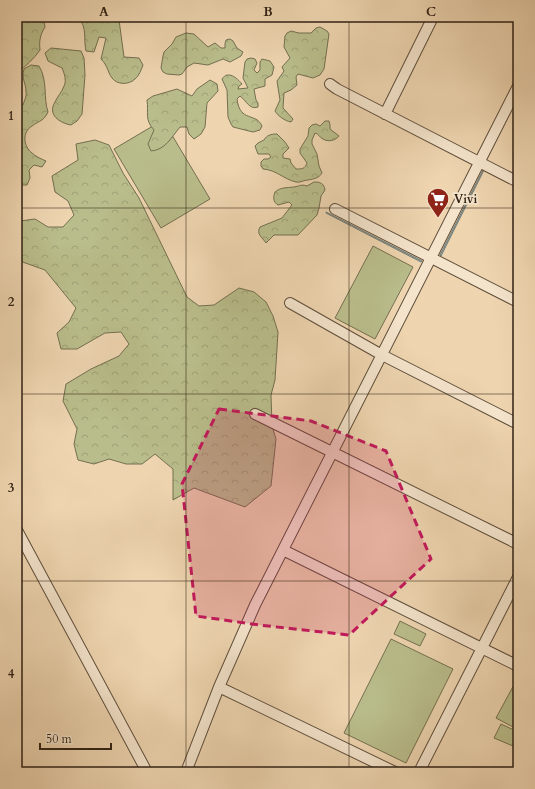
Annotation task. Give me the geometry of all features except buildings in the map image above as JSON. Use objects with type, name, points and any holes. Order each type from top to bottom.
[{"type":"street","points":[[385,114],[433,17]]},
{"type":"street","points":[[330,84],[518,182]]},
{"type":"street","points":[[186,772],[219,687],[255,605],[518,86]]},
{"type":"street","points":[[335,209],[518,302]]},
{"type":"street","points":[[290,303],[382,355],[518,424]]},
{"type":"street","points":[[255,414],[518,544]]},
{"type":"street","points":[[17,530],[147,772]]},
{"type":"street","points":[[283,550],[518,666]]},
{"type":"street","points":[[419,772],[518,577]]},
{"type":"street","points":[[219,687],[395,772]]},
{"type":"highlighted area","points":[[219,409],[311,421],[386,451],[431,559],[349,635],[196,616],[182,484]]},
{"type":"green space","points":[[17,17],[43,17],[45,27],[40,38],[40,50],[17,74]]},
{"type":"green space","points":[[78,17],[92,17],[94,20],[98,17],[127,17],[119,20],[124,57],[139,58],[143,65],[136,78],[130,82],[120,83],[112,78],[101,59],[106,38],[99,37],[94,52],[86,51],[84,29]]},
{"type":"green space","points":[[320,27],[329,34],[324,69],[320,75],[313,78],[298,74],[296,77],[297,85],[284,93],[283,108],[293,119],[291,122],[282,118],[275,111],[280,100],[277,81],[284,71],[282,67],[290,58],[284,47],[285,36],[291,31],[311,33],[316,28]]},
{"type":"green space","points":[[186,33],[194,34],[208,47],[215,43],[221,48],[225,48],[226,40],[230,39],[237,48],[243,52],[241,56],[230,62],[223,59],[208,65],[194,63],[187,67],[182,74],[179,75],[167,74],[163,72],[161,68],[164,52],[172,44],[176,37]]},
{"type":"green space","points":[[51,48],[81,51],[84,58],[85,75],[82,114],[77,121],[71,125],[56,118],[53,111],[55,102],[65,84],[65,79],[62,68],[48,61],[45,53]]},
{"type":"green space","points":[[247,59],[255,59],[257,63],[254,70],[257,73],[260,70],[260,62],[262,59],[270,61],[274,67],[272,75],[265,79],[265,86],[254,89],[258,107],[255,108],[250,106],[240,96],[237,99],[241,111],[256,119],[262,126],[260,130],[253,132],[233,127],[231,124],[228,117],[227,90],[222,79],[224,76],[230,75],[238,79],[242,84],[238,89],[248,88],[243,78],[245,62]]},
{"type":"green space","points":[[31,65],[39,66],[44,77],[48,112],[43,119],[29,129],[25,135],[25,143],[33,154],[46,161],[42,167],[34,165],[29,170],[30,178],[27,185],[19,185],[17,183],[17,106],[23,105],[26,94],[23,73],[24,69]]},
{"type":"green space","points":[[210,80],[217,84],[218,91],[207,103],[205,127],[201,134],[194,139],[189,134],[187,127],[180,127],[164,146],[151,151],[148,144],[154,130],[148,119],[147,100],[153,96],[177,89],[192,96],[197,89]]},
{"type":"green space","points":[[163,120],[210,199],[161,228],[114,149]]},
{"type":"green space","points":[[325,121],[329,121],[330,129],[339,136],[333,140],[325,140],[315,133],[312,144],[317,154],[322,173],[319,176],[314,179],[298,182],[291,181],[272,171],[263,169],[261,162],[264,159],[271,157],[269,154],[258,154],[255,146],[268,136],[275,134],[277,134],[285,142],[289,148],[283,154],[283,158],[290,159],[291,163],[296,169],[304,168],[307,163],[300,153],[300,149],[308,136],[309,128],[316,124],[320,126]]},
{"type":"green space","points":[[95,140],[109,145],[123,173],[139,198],[187,297],[199,306],[214,305],[239,288],[254,292],[266,302],[273,316],[278,332],[275,380],[271,395],[272,426],[276,439],[271,486],[245,507],[194,488],[173,500],[173,469],[155,454],[142,464],[126,464],[109,459],[94,464],[78,460],[74,444],[77,429],[63,401],[66,384],[91,369],[119,356],[129,344],[121,332],[105,333],[77,349],[61,349],[57,333],[69,322],[76,308],[45,270],[17,260],[17,223],[20,221],[35,219],[48,227],[63,227],[74,215],[68,201],[55,192],[52,176],[78,160],[76,144]]},
{"type":"green space","points":[[314,182],[321,183],[325,190],[321,196],[317,215],[298,235],[274,235],[266,243],[259,234],[260,227],[282,218],[292,205],[289,202],[278,205],[276,204],[274,199],[275,192],[284,188],[302,185],[307,186]]},
{"type":"green space","points":[[373,246],[413,267],[375,339],[335,318]]},
{"type":"green space","points":[[400,621],[426,634],[420,646],[394,634]]},
{"type":"green space","points":[[391,639],[453,669],[406,763],[344,733]]},
{"type":"green space","points":[[516,681],[518,682],[518,717],[513,727],[496,718]]},
{"type":"green space","points":[[501,724],[518,732],[513,746],[494,738]]},
{"type":"water","points":[[484,170],[441,256],[440,255]]},
{"type":"water","points":[[326,212],[422,261],[421,262]]},
{"type":"place","name":"Vivi","points":[[438,218]]}]
